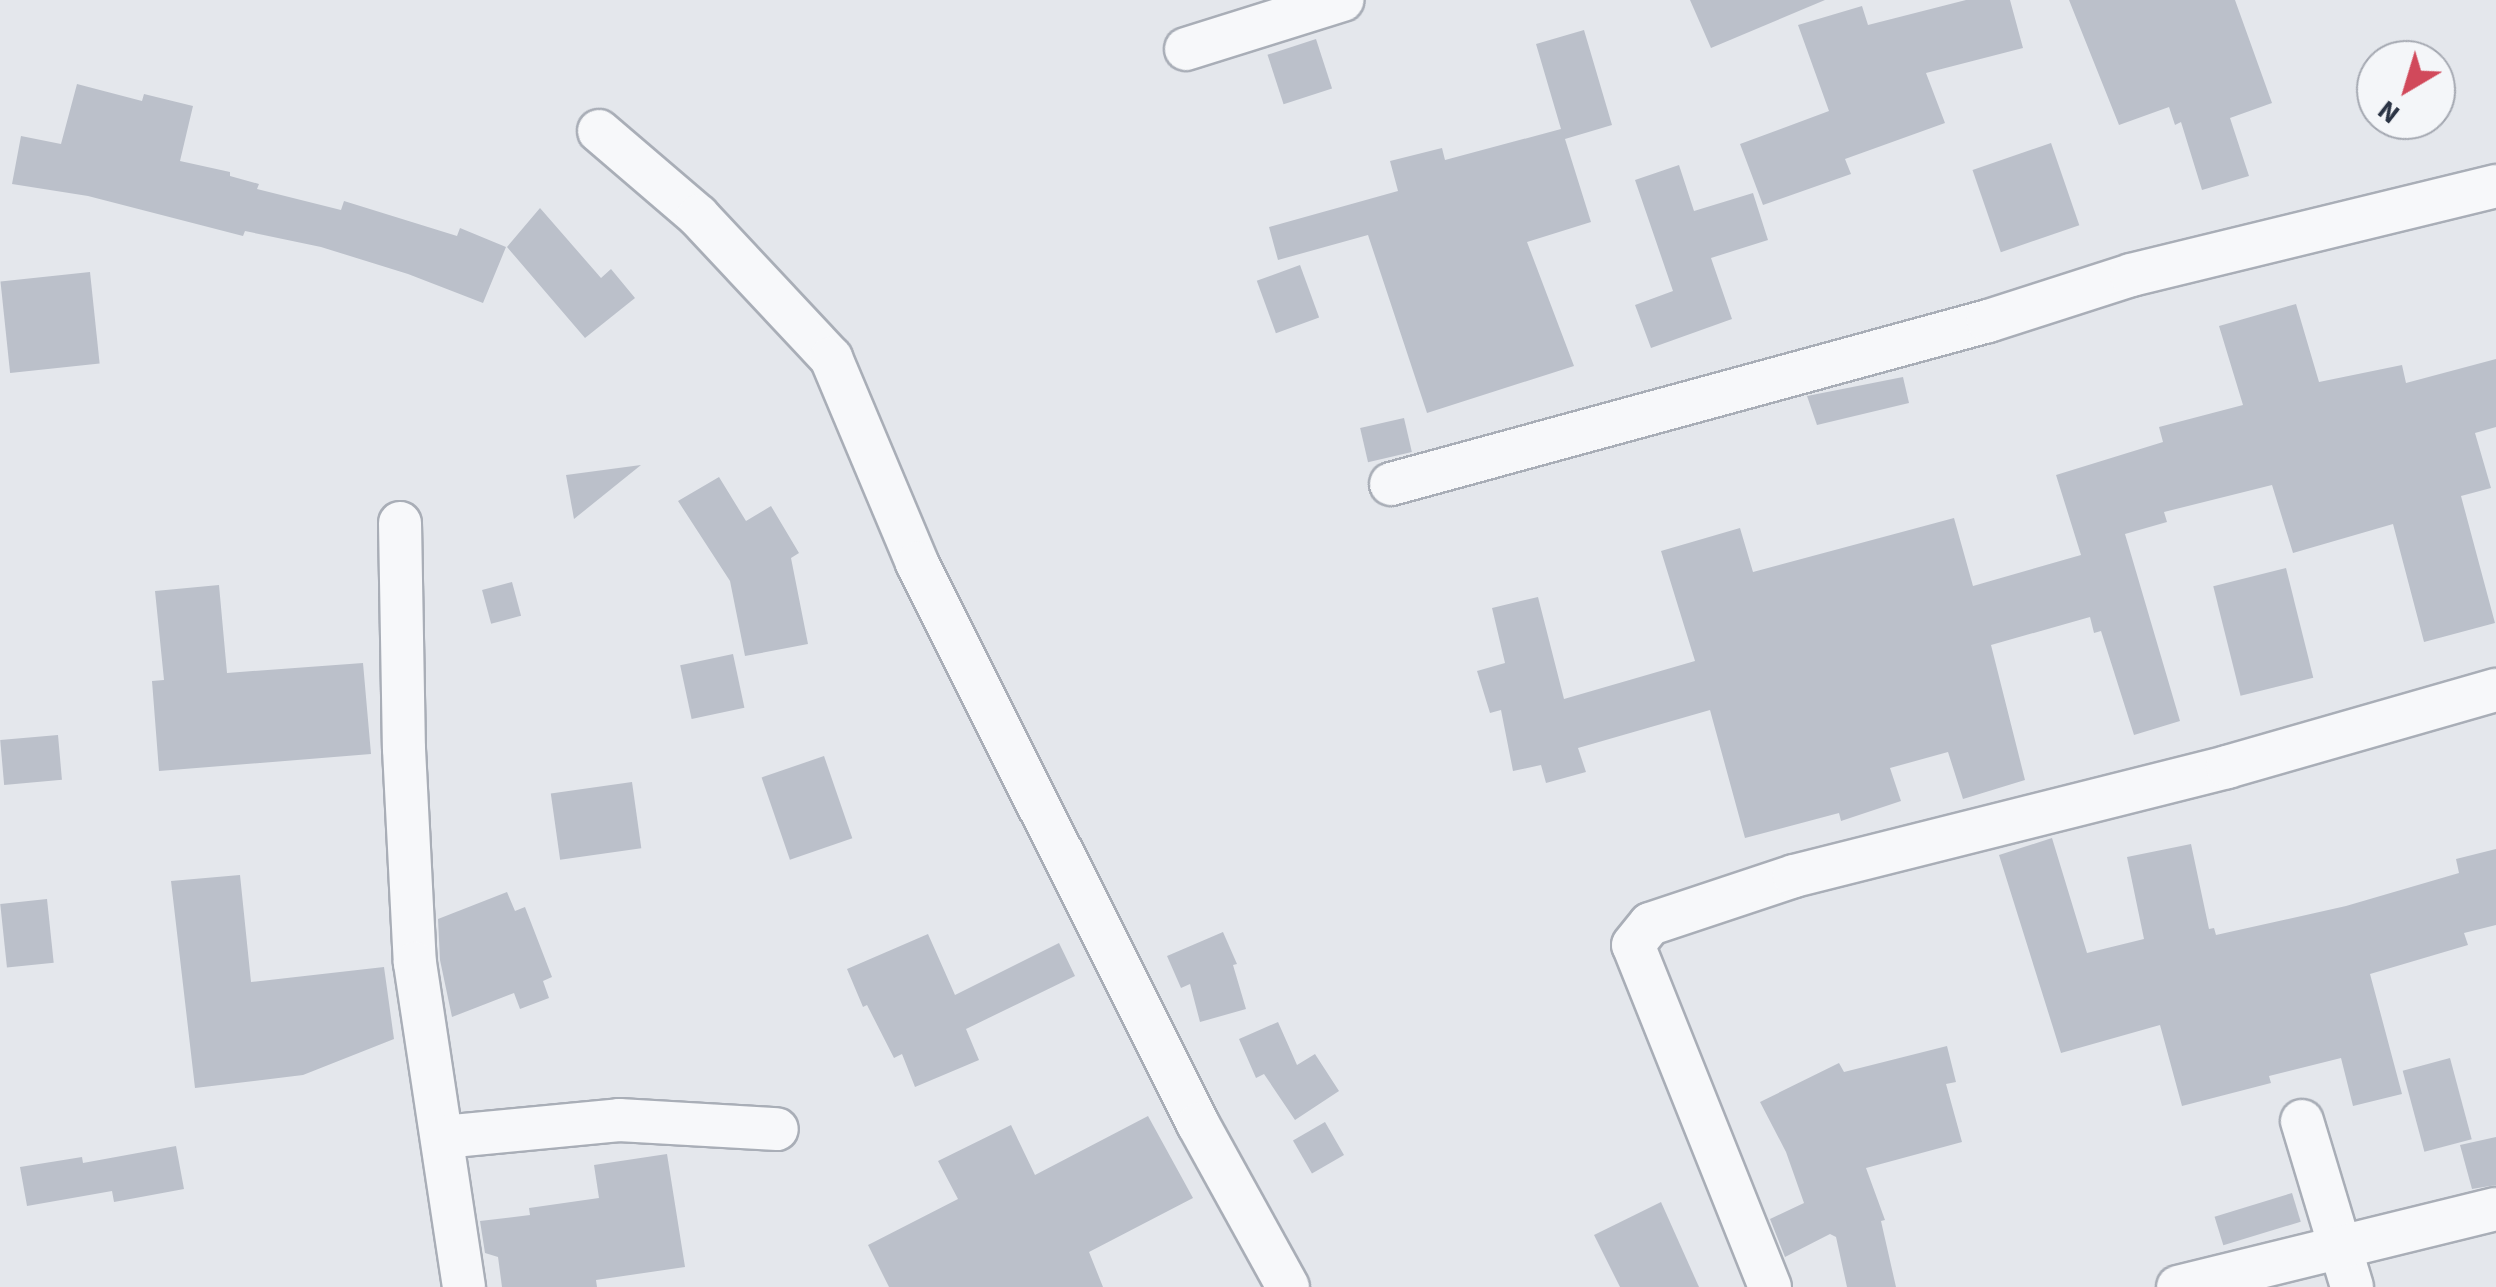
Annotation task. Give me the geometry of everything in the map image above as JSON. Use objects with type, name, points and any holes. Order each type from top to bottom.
[{"type":"street","points":[[1186,49],[1342,0]]},
{"type":"street","points":[[599,131],[698,216],[832,358],[917,564],[1198,1124],[1288,1287]]},
{"type":"street","points":[[1392,484],[1988,321],[2131,274],[2496,186]]},
{"type":"street","points":[[400,523],[404,749],[415,963],[464,1287]]},
{"type":"street","points":[[1770,1287],[1633,946],[1650,924],[1794,876],[2227,767],[2496,690]]},
{"type":"street","points":[[443,1137],[619,1120],[776,1130]]},
{"type":"street","points":[[2302,1121],[2343,1246],[2352,1287]]},
{"type":"street","points":[[2178,1287],[2496,1208]]},
{"type":"building","points":[[1690,0],[1825,0],[1711,48]]},
{"type":"building","points":[[1966,0],[2010,0],[2023,48],[1926,73],[1945,123],[1845,159],[1851,174],[1763,205],[1740,144],[1829,111],[1798,25],[1862,6],[1868,25]]},
{"type":"building","points":[[2069,0],[2235,0],[2272,103],[2230,118],[2249,176],[2202,190],[2181,122],[2175,125],[2169,107],[2119,125]]},
{"type":"building","points":[[1584,30],[1612,125],[1565,139],[1591,222],[1527,242],[1574,366],[1427,413],[1368,235],[1278,260],[1269,227],[1398,191],[1390,161],[1442,148],[1445,160],[1561,129],[1536,44]]},
{"type":"building","points":[[1316,39],[1332,88],[1284,104],[1267,55]]},
{"type":"building","points":[[77,84],[142,101],[144,94],[193,106],[180,161],[230,172],[230,176],[259,184],[257,189],[341,210],[344,201],[457,236],[460,228],[506,247],[483,303],[321,247],[245,231],[243,236],[88,196],[12,184],[21,136],[61,144]]},
{"type":"building","points":[[2051,143],[2079,225],[2001,252],[1973,170]]},
{"type":"building","points":[[1679,165],[1694,211],[1753,193],[1768,240],[1711,258],[1732,319],[1651,348],[1635,305],[1673,291],[1635,180]]},
{"type":"building","points":[[540,208],[601,278],[611,269],[635,298],[585,338],[507,247]]},
{"type":"building","points":[[1300,265],[1319,318],[1276,333],[1257,281]]},
{"type":"building","points":[[90,272],[100,363],[10,373],[0,281]]},
{"type":"building","points":[[2296,304],[2319,382],[2402,365],[2406,383],[2496,359],[2496,427],[2475,433],[2491,488],[2461,496],[2495,623],[2424,642],[2393,524],[2293,553],[2272,485],[2164,512],[2167,522],[2125,534],[2180,721],[2134,735],[2101,631],[2094,633],[2090,617],[1991,645],[2025,780],[1963,799],[1948,752],[1890,768],[1901,801],[1841,821],[1839,813],[1745,838],[1710,710],[1578,748],[1586,772],[1546,783],[1541,765],[1513,771],[1501,710],[1490,713],[1477,671],[1505,663],[1492,608],[1538,597],[1564,699],[1695,661],[1661,551],[1740,528],[1753,572],[1954,518],[1973,586],[2081,555],[2056,475],[2163,442],[2159,427],[2243,405],[2219,326]]},
{"type":"building","points":[[1903,377],[1909,403],[1817,425],[1807,396]]},
{"type":"building","points":[[1404,418],[1412,452],[1368,462],[1360,428]]},
{"type":"building","points":[[641,465],[574,519],[566,475]]},
{"type":"building","points":[[719,477],[746,521],[771,506],[799,553],[791,558],[808,644],[745,656],[730,581],[678,501]]},
{"type":"building","points":[[2286,568],[2313,678],[2241,696],[2213,586]]},
{"type":"building","points":[[512,582],[521,616],[491,624],[482,590]]},
{"type":"building","points":[[219,585],[227,673],[363,663],[371,754],[159,771],[152,681],[164,680],[155,591]]},
{"type":"building","points":[[733,654],[744,708],[692,719],[680,665]]},
{"type":"building","points":[[58,735],[62,780],[4,785],[0,740]]},
{"type":"building","points":[[824,756],[852,838],[790,860],[762,777]]},
{"type":"building","points":[[632,782],[641,848],[560,860],[551,793]]},
{"type":"building","points":[[2052,838],[2087,953],[2144,939],[2127,857],[2191,844],[2209,929],[2214,928],[2216,935],[2346,906],[2459,873],[2456,859],[2496,849],[2496,925],[2464,933],[2468,945],[2370,974],[2402,1094],[2353,1106],[2341,1058],[2269,1076],[2271,1083],[2182,1106],[2160,1025],[2061,1053],[1999,855]]},
{"type":"building","points":[[240,875],[251,982],[384,967],[394,1039],[303,1075],[195,1088],[171,881]]},
{"type":"building","points":[[507,892],[515,911],[525,907],[552,977],[543,981],[549,998],[520,1009],[514,993],[452,1017],[440,960],[438,919]]},
{"type":"building","points":[[47,899],[54,963],[7,968],[0,904]]},
{"type":"building","points":[[1223,932],[1237,964],[1233,965],[1246,1009],[1200,1022],[1190,984],[1181,988],[1167,956]]},
{"type":"building","points":[[928,934],[955,995],[1059,943],[1075,976],[966,1029],[979,1060],[915,1087],[902,1054],[894,1058],[867,1005],[863,1007],[847,969]]},
{"type":"building","points":[[1278,1022],[1297,1065],[1315,1054],[1339,1091],[1295,1120],[1264,1074],[1256,1078],[1239,1039]]},
{"type":"building","points":[[1947,1046],[1956,1082],[1946,1084],[1962,1142],[1866,1168],[1885,1220],[1881,1221],[1896,1287],[1847,1287],[1836,1237],[1830,1234],[1785,1257],[1770,1219],[1804,1203],[1786,1152],[1760,1102],[1839,1063],[1844,1072]]},
{"type":"building","points":[[2450,1058],[2472,1139],[2424,1152],[2403,1071]]},
{"type":"building","points":[[1148,1116],[1193,1198],[1089,1252],[1103,1287],[889,1287],[868,1245],[958,1199],[938,1161],[1011,1125],[1035,1175]]},
{"type":"building","points":[[1325,1122],[1344,1155],[1312,1173],[1293,1140]]},
{"type":"building","points":[[2496,1137],[2496,1185],[2472,1189],[2460,1145]]},
{"type":"building","points":[[176,1146],[184,1189],[114,1202],[112,1191],[27,1206],[20,1167],[82,1157],[83,1163]]},
{"type":"building","points":[[667,1154],[685,1267],[596,1280],[597,1287],[502,1287],[498,1257],[485,1253],[480,1221],[530,1215],[529,1208],[599,1198],[594,1165]]},
{"type":"building","points":[[2292,1193],[2301,1222],[2223,1245],[2215,1217]]},
{"type":"building","points":[[1661,1202],[1699,1287],[1620,1287],[1594,1235]]}]
